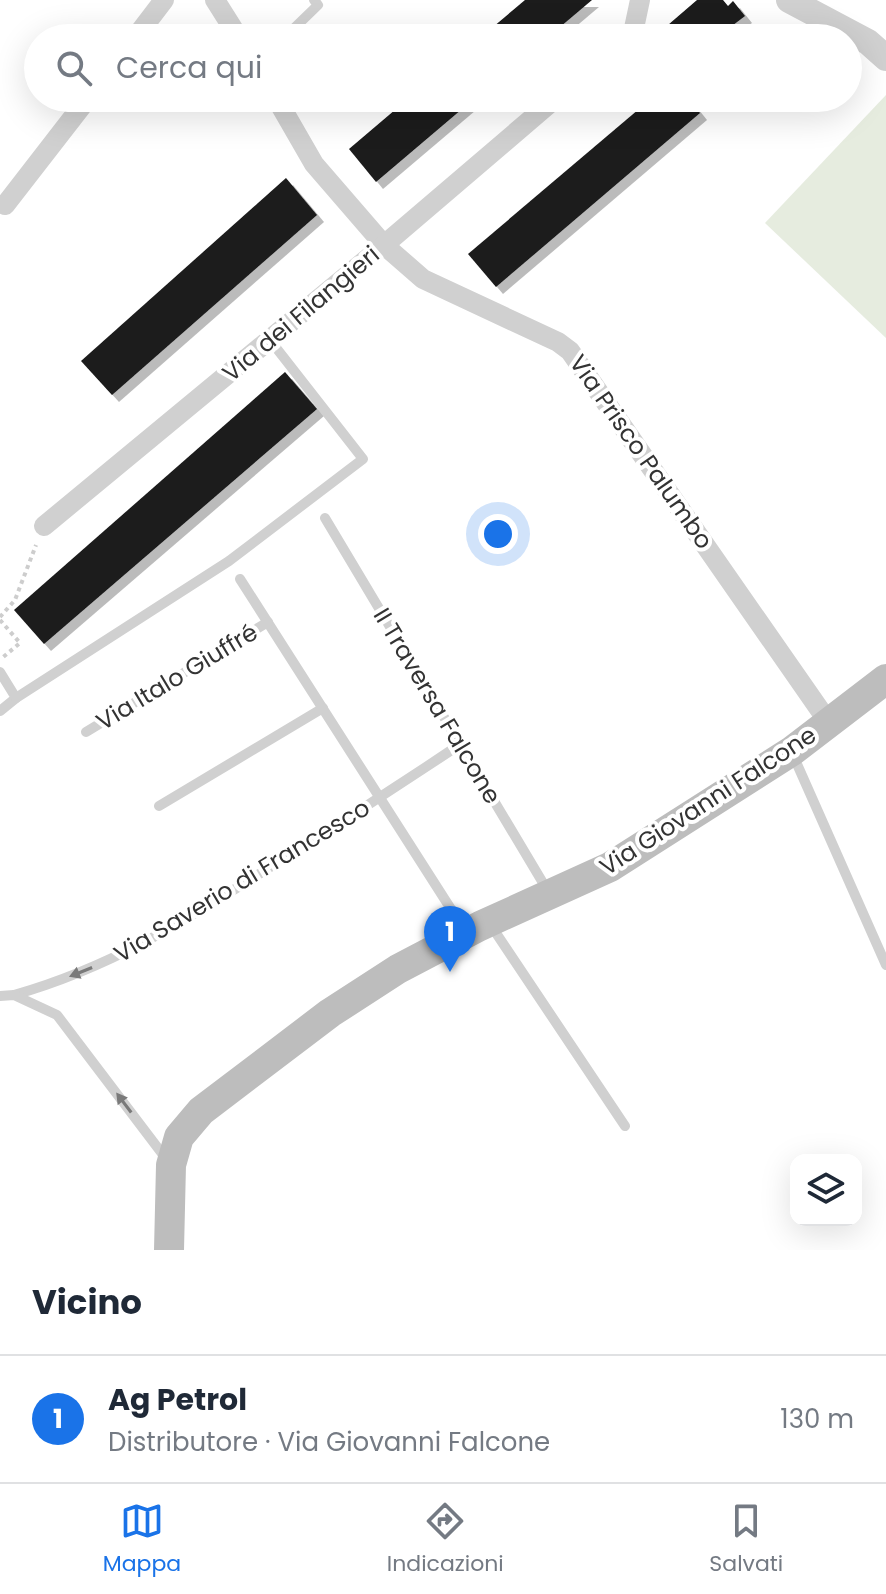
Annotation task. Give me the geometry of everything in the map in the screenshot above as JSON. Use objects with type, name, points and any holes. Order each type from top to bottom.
[{"type":"main road","name":"Via Giovanni Falcone","points":[[169,1250],[171,1165],[179,1137],[201,1111],[330,1013],[398,969],[610,867],[792,751],[886,679]]},
{"type":"street","points":[[146,24],[164,0]]},
{"type":"street","points":[[215,0],[230,24]]},
{"type":"street","points":[[635,24],[640,0]]},
{"type":"street","points":[[789,0],[834,24]]},
{"type":"street","points":[[862,39],[886,58]]},
{"type":"street","points":[[5,205],[77,112]]},
{"type":"street","name":"Via Prisco Palumbo","points":[[284,112],[314,164],[384,245],[423,279],[558,342],[570,351],[829,723]]},
{"type":"street","name":"Via dei Filangieri","points":[[44,526],[540,112]]},
{"type":"lane","points":[[298,24],[318,5],[314,0]]},
{"type":"lane","points":[[0,711],[229,561],[363,459],[270,340]]},
{"type":"lane","name":"II Traversa Falcone","points":[[325,518],[550,894]]},
{"type":"lane","name":"Via Italo Giuffré","points":[[240,579],[382,797],[625,1126]]},
{"type":"lane","name":"Via Italo Giuffré","points":[[86,732],[268,622]]},
{"type":"lane","points":[[0,672],[16,698]]},
{"type":"lane","points":[[159,806],[323,708]]},
{"type":"lane","name":"Via Saverio di Francesco","points":[[0,996],[51,984],[116,958],[167,932],[459,745]]},
{"type":"lane","points":[[792,751],[886,965]]},
{"type":"lane","points":[[14,995],[57,1015],[171,1165]]},
{"type":"path","points":[[0,660],[20,643],[0,618],[15,600],[44,526]]},
{"type":"shaded area","points":[[886,95],[886,338],[765,223]]},
{"type":"building","points":[[525,0],[592,0],[564,24],[497,24]]},
{"type":"building","points":[[697,0],[723,0],[728,6],[733,1],[745,16],[734,24],[669,24]]},
{"type":"building","points":[[393,112],[458,112],[376,182],[349,149]]},
{"type":"building","points":[[635,112],[700,113],[496,287],[468,254]]},
{"type":"building","points":[[286,178],[317,215],[112,395],[81,361]]},
{"type":"building","points":[[285,372],[317,409],[44,644],[14,610]]},
{"type":"place","name":"Ag Petrol","points":[[450,972]]}]
